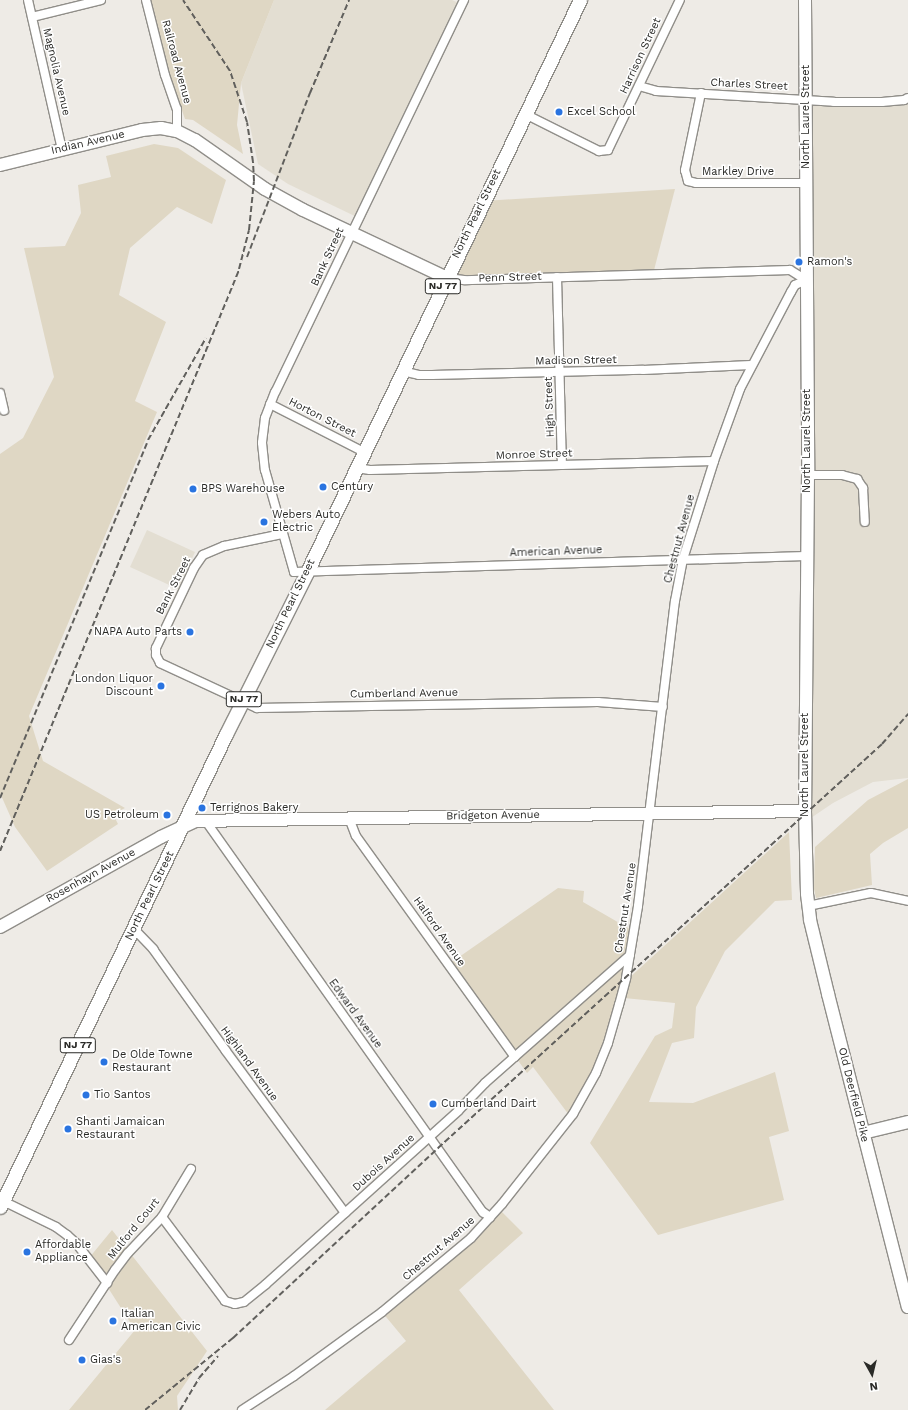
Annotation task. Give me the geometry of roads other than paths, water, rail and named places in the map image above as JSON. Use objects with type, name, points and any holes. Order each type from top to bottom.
[{"type":"main road","name":"North Pearl Street","points":[[1,1204],[242,702],[307,572],[580,0]]},
{"type":"street","name":"Magnolia Avenue","points":[[28,0],[62,150]]},
{"type":"street","points":[[32,17],[101,0]]},
{"type":"street","name":"Railroad Avenue","points":[[146,0],[165,75],[177,109],[177,131]]},
{"type":"street","name":"Bank Street","points":[[307,572],[294,572],[282,534],[272,499],[263,455],[263,429],[270,404],[464,0]]},
{"type":"street","name":"Harrison Street","points":[[525,114],[599,151],[608,150],[680,0]]},
{"type":"street","name":"North Laurel Street","points":[[805,0],[807,100],[806,280],[808,475],[806,556],[806,882]]},
{"type":"street","name":"Charles Street","points":[[639,86],[656,91],[807,100],[882,102],[907,99]]},
{"type":"street","name":"Markley Drive","points":[[701,93],[685,170],[688,181],[696,183],[806,183]]},
{"type":"street","name":"Indian Avenue","points":[[0,165],[152,128],[177,131]]},
{"type":"street","name":"Penn Street","points":[[177,131],[195,140],[265,189],[303,210],[447,278],[464,280],[790,270],[806,280]]},
{"type":"street","name":"High Street","points":[[557,277],[562,465]]},
{"type":"street","name":"Chestnut Avenue","points":[[242,1410],[294,1376],[382,1312],[443,1263],[471,1238],[490,1217],[573,1114],[596,1073],[608,1043],[619,1005],[630,955],[650,813],[675,601],[683,559],[714,461],[740,389],[751,365],[795,285],[806,280]]},
{"type":"street","name":"Madison Street","points":[[402,371],[432,376],[751,365]]},
{"type":"street","points":[[0,393],[4,410]]},
{"type":"street","name":"Horton Street","points":[[270,404],[364,452]]},
{"type":"street","name":"Monroe Street","points":[[356,468],[370,470],[714,461]]},
{"type":"street","points":[[808,475],[842,475],[857,479],[863,488],[865,522]]},
{"type":"street","name":"Bank Street","points":[[157,660],[156,648],[194,568],[203,555],[209,551],[224,546],[282,534]]},
{"type":"street","name":"American Avenue","points":[[307,572],[806,556]]},
{"type":"street","name":"Cumberland Avenue","points":[[157,660],[166,667],[256,708],[598,702],[663,707]]},
{"type":"street","name":"Bridgeton Avenue","points":[[183,826],[205,820],[805,811]]},
{"type":"street","name":"Halford Avenue","points":[[349,818],[356,836],[395,888],[514,1057]]},
{"type":"street","name":"Edward Avenue","points":[[205,820],[483,1212],[490,1217]]},
{"type":"street","name":"Rosenhayn Avenue","points":[[0,927],[183,826]]},
{"type":"street","name":"Old Deerfield Pike","points":[[806,882],[808,906],[826,987],[908,1307]]},
{"type":"street","points":[[808,906],[871,893],[908,901]]},
{"type":"street","name":"Highland Avenue","points":[[134,929],[153,949],[345,1213]]},
{"type":"street","name":"Dubois Avenue","points":[[162,1217],[225,1301],[235,1304],[244,1302],[254,1295],[430,1136],[514,1057],[630,955]]},
{"type":"street","points":[[863,1133],[908,1122]]},
{"type":"street","name":"Mulford Court","points":[[69,1340],[128,1253],[162,1217],[190,1169]]},
{"type":"street","points":[[1,1204],[56,1227],[68,1235],[107,1282]]},
{"type":"railway","points":[[0,851],[226,302],[239,269],[249,230],[254,181],[253,162],[247,122],[230,71],[183,0]]},
{"type":"railway","points":[[247,257],[310,93],[349,0]]},
{"type":"railway","points":[[0,798],[148,440],[206,338]]},
{"type":"railway","points":[[145,1410],[233,1338],[438,1148],[882,744],[908,714]]},
{"type":"railway","points":[[180,1410],[199,1378],[218,1356]]},
{"type":"place","name":"Excel School","points":[[559,112]]},
{"type":"place","name":"Ramon's","points":[[799,262]]},
{"type":"place","name":"Century","points":[[323,487]]},
{"type":"place","name":"BPS Warehouse","points":[[193,489]]},
{"type":"place","name":"Webers Auto Electric","points":[[264,522]]},
{"type":"place","name":"NAPA Auto Parts","points":[[190,632]]},
{"type":"place","name":"London Liquor Discount","points":[[161,686]]},
{"type":"place","name":"Terrignos Bakery","points":[[202,808]]},
{"type":"place","name":"US Petroleum","points":[[167,815]]},
{"type":"place","name":"De Olde Towne Restaurant","points":[[104,1062]]},
{"type":"place","name":"Tio Santos","points":[[86,1095]]},
{"type":"place","name":"Cumberland Dairt","points":[[433,1104]]},
{"type":"place","name":"Shanti Jamaican Restaurant","points":[[68,1129]]},
{"type":"place","name":"Affordable Appliance","points":[[27,1252]]},
{"type":"place","name":"Italian American Civic","points":[[113,1321]]},
{"type":"place","name":"Gias's","points":[[82,1360]]}]
